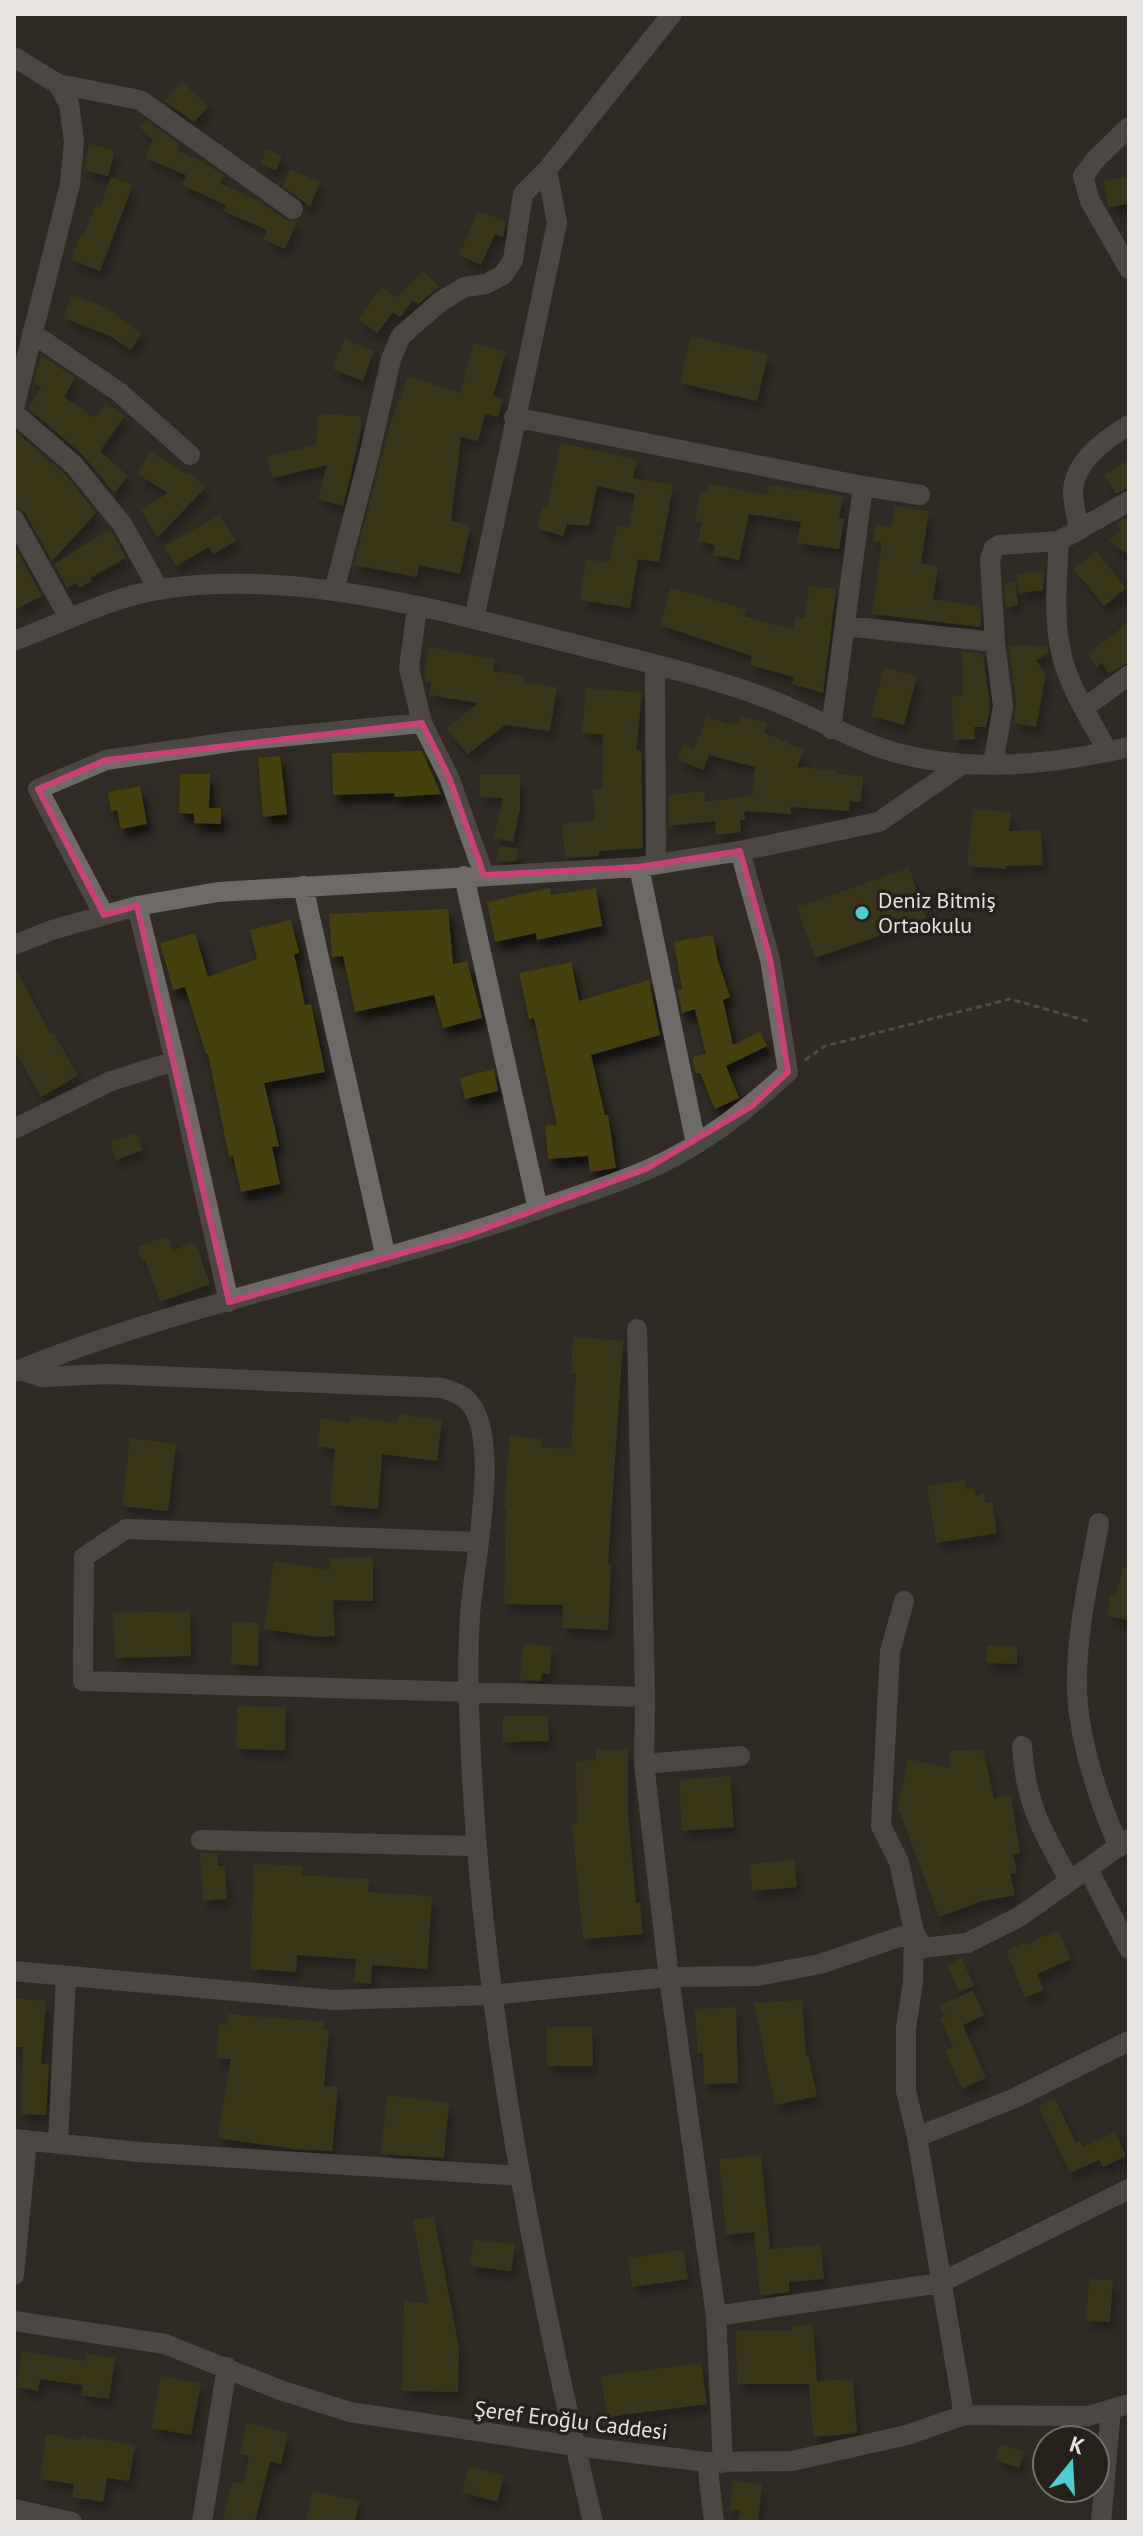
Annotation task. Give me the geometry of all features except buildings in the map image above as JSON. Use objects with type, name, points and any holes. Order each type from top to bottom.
[{"type":"street","points":[[334,591],[391,359],[401,336],[441,301],[465,287],[486,284],[503,275],[513,260],[523,194],[547,170],[672,14]]},
{"type":"street","points":[[14,57],[58,84],[140,100],[293,209]]},
{"type":"street","points":[[58,84],[69,104],[74,142],[70,184],[14,410],[74,465],[122,524],[159,590]]},
{"type":"street","points":[[1129,127],[1083,176],[1090,201],[1129,269]]},
{"type":"street","points":[[474,619],[557,223],[547,170]]},
{"type":"street","points":[[32,333],[119,392],[190,455]]},
{"type":"street","points":[[514,417],[920,495]]},
{"type":"street","points":[[1079,530],[1073,489],[1086,459],[1102,442],[1129,425]]},
{"type":"street","points":[[831,729],[863,486]]},
{"type":"street","points":[[993,765],[1003,706],[990,559],[994,548],[1059,541],[1129,501]]},
{"type":"street","points":[[14,519],[69,618]]},
{"type":"street","points":[[1059,541],[1055,618],[1061,655],[1084,708],[1108,752]]},
{"type":"street","points":[[17,634],[159,590],[218,583],[250,583],[334,591],[474,619],[655,665],[762,697],[881,748],[961,765],[993,765],[1129,747]]},
{"type":"street","points":[[417,608],[409,668],[422,723],[449,777],[474,875],[538,1209]]},
{"type":"street","points":[[845,626],[995,642]]},
{"type":"street","points":[[655,665],[648,865],[696,1144]]},
{"type":"street","points":[[1084,708],[1129,675]]},
{"type":"street","points":[[104,915],[38,789],[106,760],[223,743],[422,723]]},
{"type":"street","points":[[14,945],[137,906],[218,892],[648,865],[740,851],[879,822],[961,765]]},
{"type":"street","points":[[17,1371],[79,1345],[470,1234],[646,1169],[696,1144],[752,1106],[788,1072],[770,959],[740,851]]},
{"type":"street","points":[[303,886],[386,1258]]},
{"type":"street","points":[[137,906],[229,1302]]},
{"type":"street","points":[[14,1129],[111,1081],[175,1061]]},
{"type":"street","points":[[637,1329],[644,1764],[669,1977],[716,2316],[714,2522]]},
{"type":"street","points":[[17,1371],[42,1377],[124,1375],[442,1388],[457,1393],[469,1402],[479,1424],[483,1446],[484,1480],[470,1614],[468,1693],[472,1799],[491,1995],[521,2176],[593,2522]]},
{"type":"street","points":[[914,1932],[923,1948],[967,1943],[1019,1917],[1124,1843],[1101,1806],[1077,1694],[1081,1635],[1099,1523]]},
{"type":"street","points":[[478,1542],[126,1529],[84,1557],[83,1681],[645,1697]]},
{"type":"street","points":[[904,1601],[890,1652],[881,1826],[899,1862],[914,1932],[913,1981],[906,2029],[906,2091],[917,2137],[964,2415]]},
{"type":"street","points":[[1022,1746],[1028,1795],[1039,1827],[1070,1881]]},
{"type":"street","points":[[644,1764],[740,1756]]},
{"type":"street","points":[[201,1840],[476,1846]]},
{"type":"street","points":[[1088,1869],[1129,1949]]},
{"type":"street","points":[[14,1971],[334,2000],[491,1995],[669,1977],[757,1976],[820,1964],[914,1932]]},
{"type":"street","points":[[58,2143],[66,1976]]},
{"type":"street","points":[[917,2137],[1015,2098],[1129,2041]]},
{"type":"street","points":[[14,2275],[21,2140],[139,2152],[521,2176]]},
{"type":"street","points":[[716,2316],[940,2283],[1129,2189]]},
{"type":"street","name":"Şeref Eroğlu Caddesi","points":[[14,2321],[165,2344],[280,2390],[350,2412],[575,2446],[715,2462],[792,2461],[907,2435],[964,2415],[1088,2416],[1120,2406]]},
{"type":"street","points":[[202,2522],[227,2367]]},
{"type":"street","points":[[1101,2522],[1120,2406]]},
{"type":"street","points":[[14,2509],[72,2522]]},
{"type":"path","points":[[788,1072],[825,1046],[1010,999],[1091,1022]]},
{"type":"highlighted area","points":[[422,723],[449,777],[484,875],[639,867],[740,851],[770,959],[788,1072],[752,1106],[646,1169],[470,1234],[229,1302],[137,906],[104,915],[38,789],[106,760]]},
{"type":"place","name":"Deniz Bitmiş Ortaokulu","points":[[862,913]]}]
